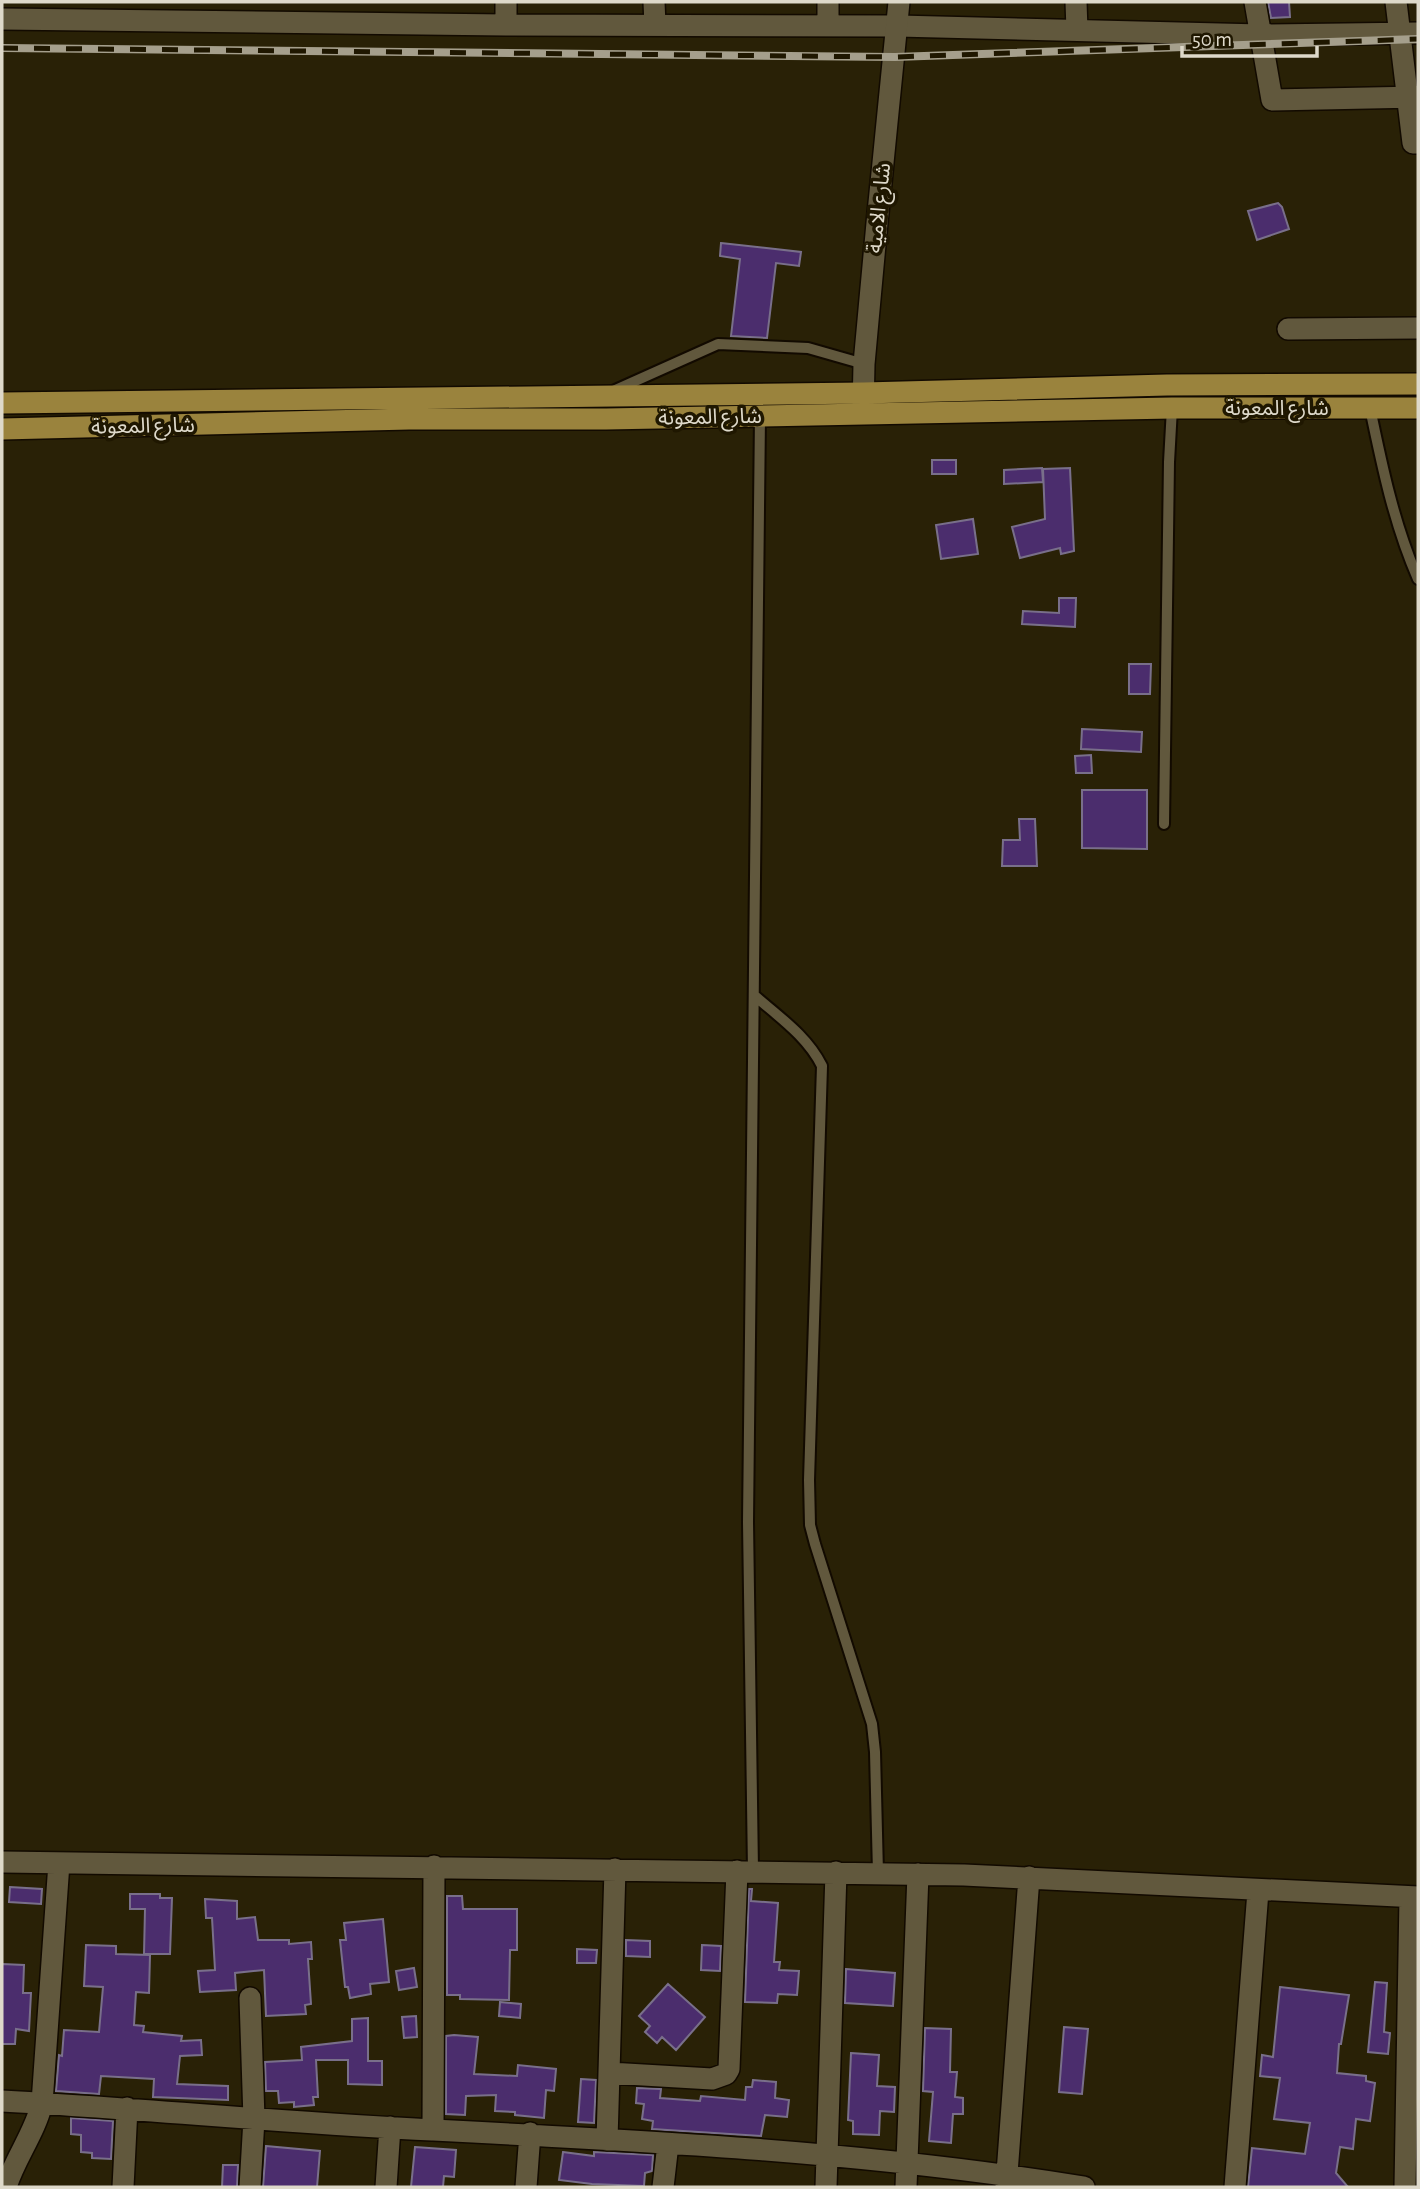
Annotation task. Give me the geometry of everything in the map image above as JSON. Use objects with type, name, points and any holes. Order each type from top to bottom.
[{"type":"highway","name":"شارع المعونة","points":[[2,403],[863,393],[1167,385],[1418,384]]},
{"type":"highway","name":"شارع المعونة","points":[[2,429],[409,419],[863,415],[1172,408],[1418,408]]},
{"type":"street","points":[[506,2],[506,25]]},
{"type":"street","points":[[654,2],[655,25]]},
{"type":"street","points":[[828,2],[828,26]]},
{"type":"street","name":"شارع الامية","points":[[863,415],[864,364],[899,2]]},
{"type":"street","points":[[1076,2],[1077,30]]},
{"type":"street","points":[[1255,2],[1272,100],[1413,98]]},
{"type":"street","points":[[1396,2],[1409,34],[1416,146]]},
{"type":"street","points":[[2,19],[35,10],[240,12],[506,25],[898,26],[1261,35],[1409,34]]},
{"type":"street","points":[[1288,329],[1418,328]]},
{"type":"street","points":[[2,1862],[878,1873],[1029,1877],[1258,1891],[1414,1897],[1405,2187]]},
{"type":"street","points":[[6,2187],[10,2172],[43,2103],[59,1863]]},
{"type":"street","points":[[433,2130],[434,1866]]},
{"type":"street","points":[[607,2140],[615,1869]]},
{"type":"street","points":[[609,2073],[712,2079],[726,2074],[729,2069],[745,1871]]},
{"type":"street","points":[[826,2187],[836,1872]]},
{"type":"street","points":[[906,2187],[918,1874]]},
{"type":"street","points":[[1007,2181],[1029,1877]]},
{"type":"street","points":[[1235,2187],[1258,1891]]},
{"type":"street","points":[[250,1998],[254,2119],[250,2187]]},
{"type":"street","points":[[2,2101],[433,2130],[530,2133],[828,2155],[908,2164],[1007,2181],[1084,2187]]},
{"type":"street","points":[[123,2187],[127,2108]]},
{"type":"street","points":[[386,2187],[390,2127]]},
{"type":"street","points":[[526,2187],[530,2133]]},
{"type":"street","points":[[663,2187],[668,2144]]},
{"type":"lane","points":[[604,395],[718,344],[808,348],[864,364]]},
{"type":"lane","points":[[1164,824],[1172,408]]},
{"type":"lane","points":[[1370,408],[1396,521],[1418,579]]},
{"type":"lane","points":[[745,1871],[760,416]]},
{"type":"lane","points":[[754,996],[814,1049],[821,1066],[810,1525],[872,1724],[878,1873]]},
{"type":"building","points":[[1268,2],[1289,2],[1290,17],[1271,18]]},
{"type":"building","points":[[1278,203],[1282,207],[1289,229],[1257,240],[1248,211]]},
{"type":"building","points":[[721,243],[801,252],[799,266],[776,263],[767,338],[731,336],[740,259],[720,256]]},
{"type":"building","points":[[932,460],[956,460],[956,474],[932,474]]},
{"type":"building","points":[[1042,468],[1043,482],[1004,484],[1004,470]]},
{"type":"building","points":[[1070,468],[1074,551],[1061,554],[1060,548],[1020,558],[1012,527],[1045,519],[1043,469]]},
{"type":"building","points":[[973,519],[978,554],[941,559],[936,525]]},
{"type":"building","points":[[1059,598],[1076,598],[1075,627],[1022,624],[1023,611],[1059,613]]},
{"type":"building","points":[[1129,664],[1151,664],[1150,694],[1129,694]]},
{"type":"building","points":[[1082,729],[1142,732],[1141,752],[1081,749]]},
{"type":"building","points":[[1091,755],[1092,773],[1076,773],[1075,756]]},
{"type":"building","points":[[1082,790],[1147,790],[1147,849],[1082,848]]},
{"type":"building","points":[[1019,819],[1035,819],[1037,866],[1002,866],[1003,840],[1020,840]]},
{"type":"building","points":[[10,1887],[42,1889],[41,1904],[9,1902]]},
{"type":"building","points":[[749,1889],[752,1889],[751,1901],[778,1903],[774,1962],[780,1962],[779,1970],[799,1971],[797,1995],[778,1994],[777,2003],[745,2002]]},
{"type":"building","points":[[130,1894],[160,1894],[160,1898],[172,1898],[170,1954],[144,1954],[145,1909],[130,1909]]},
{"type":"building","points":[[447,1896],[462,1896],[463,1909],[517,1909],[517,1950],[510,1950],[509,2000],[460,1999],[460,1995],[447,1995]]},
{"type":"building","points":[[205,1899],[237,1901],[237,1919],[255,1917],[258,1940],[289,1940],[289,1944],[311,1942],[312,1959],[308,1959],[311,2004],[305,2005],[306,2014],[266,2016],[264,1970],[235,1973],[236,1990],[200,1992],[198,1971],[215,1970],[212,1918],[206,1918]]},
{"type":"building","points":[[383,1919],[389,1982],[370,1984],[371,1994],[350,1998],[348,1987],[345,1987],[340,1940],[346,1940],[344,1923]]},
{"type":"building","points":[[626,1940],[650,1941],[650,1957],[626,1956]]},
{"type":"building","points":[[86,1945],[116,1946],[116,1954],[150,1955],[149,1993],[136,1992],[134,2025],[144,2026],[143,2032],[182,2036],[181,2041],[201,2040],[202,2055],[180,2056],[177,2084],[228,2086],[228,2100],[153,2097],[154,2079],[101,2076],[99,2094],[56,2091],[64,2030],[99,2032],[103,1987],[84,1986]]},
{"type":"building","points":[[702,1945],[721,1946],[720,1971],[701,1970]]},
{"type":"building","points":[[577,1949],[597,1950],[596,1963],[577,1963]]},
{"type":"building","points":[[2,1964],[24,1965],[23,1993],[31,1993],[29,2031],[16,2029],[15,2044],[2,2044]]},
{"type":"building","points":[[414,1968],[417,1987],[399,1990],[396,1971]]},
{"type":"building","points":[[846,1969],[895,1973],[893,2006],[845,2003]]},
{"type":"building","points":[[1375,1982],[1387,1983],[1384,2032],[1390,2033],[1388,2054],[1368,2052]]},
{"type":"building","points":[[668,1984],[705,2017],[676,2050],[662,2037],[657,2043],[645,2032],[650,2026],[639,2016]]},
{"type":"building","points":[[1280,1987],[1349,1995],[1339,2044],[1337,2073],[1366,2076],[1366,2081],[1375,2083],[1370,2121],[1356,2119],[1353,2149],[1340,2147],[1336,2173],[1348,2187],[1248,2187],[1252,2148],[1305,2154],[1310,2123],[1274,2119],[1280,2078],[1260,2076],[1262,2055],[1273,2057]]},
{"type":"building","points":[[500,2002],[521,2004],[520,2018],[499,2016]]},
{"type":"building","points":[[416,2016],[417,2037],[404,2038],[402,2017]]},
{"type":"building","points":[[368,2018],[368,2061],[382,2061],[382,2085],[348,2084],[348,2060],[316,2060],[318,2097],[313,2097],[314,2105],[294,2107],[294,2102],[279,2103],[278,2091],[266,2091],[265,2062],[302,2060],[301,2047],[352,2041],[352,2019]]},
{"type":"building","points":[[1064,2027],[1088,2029],[1082,2094],[1059,2092]]},
{"type":"building","points":[[925,2028],[951,2029],[950,2072],[957,2072],[955,2097],[963,2098],[963,2114],[953,2114],[951,2143],[929,2141],[933,2092],[923,2091]]},
{"type":"building","points":[[446,2036],[478,2037],[474,2074],[517,2076],[518,2065],[556,2069],[554,2091],[546,2090],[544,2118],[495,2111],[496,2095],[466,2096],[465,2115],[446,2114]]},
{"type":"building","points":[[851,2053],[879,2055],[877,2086],[895,2087],[894,2112],[880,2111],[879,2135],[853,2134],[853,2121],[848,2120]]},
{"type":"building","points":[[581,2079],[596,2080],[594,2123],[578,2122]]},
{"type":"building","points":[[753,2080],[776,2082],[775,2098],[789,2100],[787,2117],[765,2115],[761,2136],[652,2129],[653,2121],[642,2119],[644,2104],[636,2103],[637,2088],[661,2089],[660,2098],[700,2101],[701,2096],[745,2100],[746,2087],[752,2087]]},
{"type":"building","points":[[71,2118],[113,2121],[111,2159],[92,2158],[92,2153],[81,2152],[81,2135],[71,2134]]},
{"type":"building","points":[[266,2146],[320,2151],[317,2187],[263,2187]]},
{"type":"building","points":[[415,2147],[456,2150],[454,2177],[444,2176],[443,2187],[411,2187]]},
{"type":"building","points":[[563,2152],[594,2156],[594,2152],[653,2155],[652,2171],[645,2173],[644,2186],[559,2180]]},
{"type":"building","points":[[223,2165],[238,2165],[237,2187],[222,2187]]},
{"type":"railway","points":[[2,48],[895,57],[1418,39]]}]
